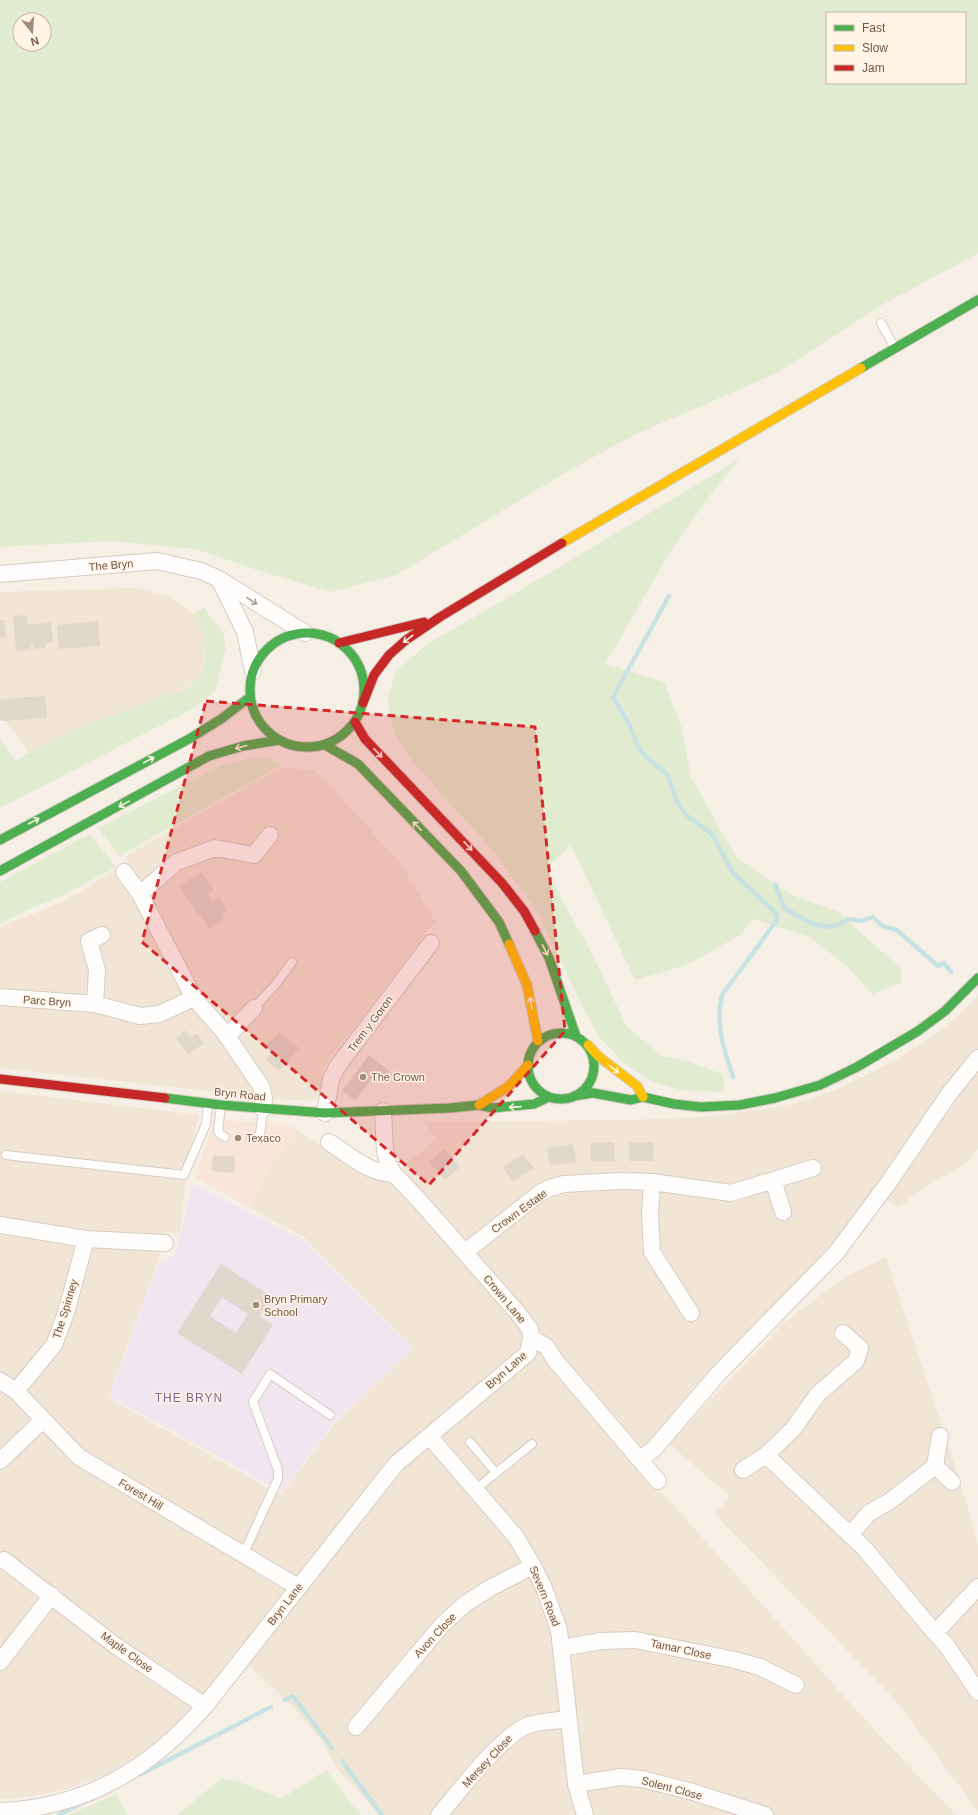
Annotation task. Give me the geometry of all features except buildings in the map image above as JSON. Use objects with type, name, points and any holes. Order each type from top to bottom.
[{"type":"main road","points":[[363,703],[364,686],[360,669],[352,654],[339,643],[328,637],[317,634],[304,633],[288,637],[273,644],[261,656],[253,671],[250,684],[250,697],[255,714],[265,729],[279,740],[294,746],[309,747],[324,745],[342,736],[355,722],[363,703],[374,675],[389,655],[406,640],[440,617],[529,562],[645,495],[802,401],[978,300]]},
{"type":"main road","points":[[339,643],[440,617]]},
{"type":"main road","points":[[0,840],[189,739],[221,719],[250,697]]},
{"type":"main road","points":[[355,722],[365,739],[502,883],[524,911],[549,958],[576,1036]]},
{"type":"main road","points":[[0,871],[209,756],[244,746],[279,740]]},
{"type":"main road","points":[[324,745],[358,764],[461,871],[483,899],[499,922],[527,985],[538,1042]]},
{"type":"main road","points":[[643,1097],[636,1086],[598,1056],[585,1042],[576,1036],[558,1032],[548,1035],[538,1042],[530,1054],[528,1065],[530,1078],[536,1088],[549,1097],[561,1099],[593,1094],[632,1100],[643,1097],[674,1104],[701,1107],[740,1106],[820,1085],[857,1068],[918,1031],[946,1011],[978,978]]},
{"type":"main road","points":[[574,1096],[580,1093],[591,1081],[594,1072],[592,1052],[585,1042]]},
{"type":"main road","name":"Bryn Road","points":[[480,1105],[509,1086],[528,1065]]},
{"type":"main road","name":"Bryn Road","points":[[0,1079],[221,1105],[326,1113],[480,1105],[493,1108],[521,1106],[534,1104],[549,1097]]},
{"type":"street","name":"The Bryn","points":[[0,574],[157,561],[201,571],[219,579],[304,633]]},
{"type":"street","points":[[219,579],[245,632],[253,671]]},
{"type":"street","points":[[140,894],[177,862],[215,848],[254,855],[270,835]]},
{"type":"street","points":[[124,872],[140,894],[194,998],[227,1037],[261,1086],[264,1098],[263,1109]]},
{"type":"street","points":[[95,1004],[97,970],[89,941],[102,935]]},
{"type":"street","name":"Trem y Goron","points":[[326,1113],[331,1079],[337,1067],[431,943]]},
{"type":"street","name":"Parc Bryn","points":[[0,997],[95,1004],[140,1016],[159,1014],[194,998]]},
{"type":"street","points":[[227,1037],[254,1008]]},
{"type":"street","points":[[639,1459],[653,1450],[718,1374],[836,1254],[889,1182],[949,1094],[978,1058]]},
{"type":"street","name":"Crown Lane","points":[[383,1111],[385,1151],[393,1174],[465,1252],[517,1312],[530,1329],[531,1338]]},
{"type":"street","points":[[329,1142],[374,1170],[385,1174],[393,1174]]},
{"type":"street","name":"Crown Estate","points":[[465,1252],[540,1193],[564,1184],[652,1182],[732,1193],[813,1168]]},
{"type":"street","points":[[773,1180],[783,1212]]},
{"type":"street","points":[[652,1182],[650,1213],[652,1252],[690,1313]]},
{"type":"street","points":[[0,1225],[86,1239],[165,1243]]},
{"type":"street","name":"The Spinney","points":[[16,1391],[54,1345],[66,1313],[86,1239]]},
{"type":"street","points":[[743,1470],[766,1455],[793,1429],[818,1394],[856,1360],[860,1348],[843,1334]]},
{"type":"street","points":[[531,1338],[546,1346],[555,1360],[658,1481]]},
{"type":"street","name":"Bryn Lane","points":[[0,1812],[27,1809],[64,1802],[113,1781],[138,1767],[172,1741],[205,1706],[396,1464],[528,1353],[531,1338]]},
{"type":"street","name":"Forest Hill","points":[[0,1381],[16,1391],[79,1457],[298,1587]]},
{"type":"street","points":[[0,1461],[43,1420]]},
{"type":"street","name":"Severn Road","points":[[429,1436],[516,1537],[533,1566],[553,1610],[559,1630],[576,1784],[586,1815]]},
{"type":"street","points":[[850,1535],[869,1513],[890,1501],[935,1466],[940,1436]]},
{"type":"street","points":[[766,1455],[864,1548],[947,1646],[978,1692]]},
{"type":"street","points":[[935,1466],[952,1482]]},
{"type":"street","name":"Maple Close","points":[[4,1560],[52,1595],[116,1646],[205,1706]]},
{"type":"street","name":"Avon Close","points":[[356,1727],[442,1625],[465,1604],[490,1588],[533,1566]]},
{"type":"street","points":[[935,1633],[978,1587]]},
{"type":"street","points":[[0,1662],[52,1595]]},
{"type":"street","name":"Tamar Close","points":[[561,1648],[612,1640],[635,1640],[735,1660],[760,1667],[796,1685]]},
{"type":"street","name":"Mersey Close","points":[[439,1815],[497,1748],[514,1732],[529,1725],[568,1719]]},
{"type":"street","name":"Solent Close","points":[[576,1784],[621,1777],[642,1779],[692,1792],[765,1815]]},
{"type":"lane","points":[[881,322],[896,348]]},
{"type":"lane","points":[[254,1008],[276,984],[292,962]]},
{"type":"lane","points":[[6,1155],[184,1176],[206,1124],[209,1103]]},
{"type":"lane","points":[[221,1105],[218,1131],[225,1137]]},
{"type":"lane","points":[[251,1139],[260,1135],[263,1109]]},
{"type":"lane","points":[[243,1555],[278,1479],[278,1470],[253,1402],[270,1374],[330,1415]]},
{"type":"lane","points":[[470,1442],[496,1473]]},
{"type":"lane","points":[[476,1490],[532,1444]]},
{"type":"highlighted area","points":[[206,701],[535,727],[565,1031],[429,1185],[142,942]]},
{"type":"shaded area","points":[[136,588],[168,596],[190,610],[199,621],[205,640],[204,665],[197,681],[177,692],[67,733],[29,752],[0,714],[0,592]]},
{"type":"shaded area","points":[[282,767],[314,771],[321,776],[400,863],[435,921],[369,1009],[332,1055],[323,1070],[319,1099],[291,1100],[0,1068],[0,927],[62,902],[78,893],[128,861],[126,856]]},
{"type":"shaded area","points":[[978,996],[978,1149],[966,1163],[922,1189],[899,1207],[875,1193],[839,1243],[702,1381],[632,1463],[667,1498],[868,1723],[956,1815],[383,1815],[365,1799],[336,1767],[325,1745],[293,1707],[235,1652],[207,1689],[172,1728],[144,1751],[107,1774],[64,1790],[19,1798],[0,1799],[0,1091],[199,1115],[187,1166],[180,1233],[165,1232],[159,1259],[108,1398],[281,1495],[333,1426],[412,1346],[303,1236],[250,1208],[270,1166],[297,1130],[383,1182],[437,1139],[424,1122],[626,1120],[713,1117],[798,1103],[836,1090],[912,1050],[949,1024]]},
{"type":"shaded area","points":[[212,1119],[288,1125],[297,1130],[270,1166],[250,1208],[194,1177],[212,1128]]},
{"type":"shaded area","name":"Bryn Primary School","points":[[192,1183],[304,1240],[413,1348],[332,1425],[282,1492],[110,1396],[159,1262],[174,1256],[181,1233]]},
{"type":"shaded area","points":[[886,1257],[960,1482],[978,1544],[978,1811],[897,1702],[715,1514],[730,1496],[668,1443],[785,1322],[845,1277]]},
{"type":"green space","points":[[0,0],[978,0],[978,253],[882,305],[775,374],[636,434],[566,472],[398,574],[332,592],[263,572],[195,549],[110,541],[0,547]]},
{"type":"green space","points":[[740,459],[711,494],[672,549],[605,664],[664,682],[681,726],[691,777],[736,857],[789,894],[838,912],[901,969],[901,983],[872,994],[847,966],[810,937],[753,919],[740,935],[687,965],[635,980],[571,845],[547,867],[563,902],[590,950],[627,1027],[662,1056],[688,1062],[723,1074],[724,1092],[681,1090],[650,1081],[627,1065],[600,1038],[584,1010],[537,911],[486,842],[410,758],[396,735],[389,714],[388,696],[396,672],[426,645]]},
{"type":"green space","points":[[204,608],[223,633],[226,647],[215,691],[194,708],[0,808],[0,739],[16,761],[28,753],[67,733],[177,692],[194,684],[204,664],[205,646],[201,629],[193,614]]},
{"type":"green space","points":[[269,758],[281,765],[120,856],[98,828],[221,766],[248,759]]},
{"type":"green space","points":[[90,834],[116,867],[60,897],[33,907],[0,924],[0,882]]},
{"type":"green space","points":[[326,1770],[361,1815],[177,1815],[221,1779],[240,1782],[281,1799]]},
{"type":"green space","points":[[115,1795],[128,1815],[68,1815]]},
{"type":"waterway","points":[[669,596],[613,697],[629,724],[639,748],[647,758],[668,775],[677,802],[686,815],[712,834],[733,873],[777,914],[777,920],[722,995],[720,1006],[720,1027],[733,1077]]},
{"type":"waterway","points":[[775,884],[784,908],[811,923],[824,927],[835,926],[849,919],[862,921],[873,917],[882,926],[897,930],[938,966],[944,963],[951,972]]},
{"type":"waterway","points":[[285,1700],[293,1696],[332,1748]]},
{"type":"waterway","points":[[141,1774],[271,1707]]},
{"type":"waterway","points":[[342,1761],[382,1815]]},
{"type":"waterway","points":[[59,1815],[86,1801]]},
{"type":"traffic: fast","points":[[861,368],[978,300]]},
{"type":"traffic: fast","points":[[307,633],[318,634],[329,638],[347,650],[359,668],[363,679],[364,690],[363,701],[359,712],[347,730],[329,742],[318,746],[307,747],[296,746],[285,742],[267,730],[255,712],[251,701],[250,690],[251,679],[255,668],[267,650],[285,638],[296,634],[307,633]]},
{"type":"traffic: fast","points":[[0,840],[189,739],[221,719],[250,697]]},
{"type":"traffic: fast","points":[[0,871],[209,756],[243,746],[279,740]]},
{"type":"traffic: fast","points":[[325,745],[358,764],[461,871],[499,922],[509,944]]},
{"type":"traffic: fast","points":[[535,931],[549,958],[576,1036]]},
{"type":"traffic: fast","points":[[574,1096],[593,1093],[631,1100],[643,1097],[674,1104],[701,1107],[740,1105],[775,1098],[820,1085],[857,1067],[918,1031],[945,1011],[978,978]]},
{"type":"traffic: fast","points":[[561,1033],[574,1035],[589,1048],[592,1053],[594,1066],[592,1079],[579,1094],[574,1097],[561,1099],[548,1097],[533,1084],[530,1079],[528,1066],[530,1053],[543,1038],[548,1035],[561,1033]]},
{"type":"traffic: fast","points":[[165,1098],[221,1105],[325,1113],[450,1108],[479,1105],[493,1108],[534,1104],[549,1097]]},
{"type":"traffic: slow","points":[[562,543],[861,368]]},
{"type":"traffic: slow","points":[[509,944],[527,985],[538,1041]]},
{"type":"traffic: slow","points":[[588,1045],[598,1056],[637,1086],[643,1097]]},
{"type":"traffic: slow","points":[[479,1105],[509,1086],[528,1065]]},
{"type":"traffic: jam","points":[[363,703],[374,675],[389,655],[406,640],[440,617],[562,543]]},
{"type":"traffic: jam","points":[[339,643],[424,622]]},
{"type":"traffic: jam","points":[[355,722],[365,739],[502,883],[524,911],[535,931]]},
{"type":"traffic: jam","points":[[0,1079],[165,1098]]},
{"type":"place","name":"The Crown","points":[[363,1077]]},
{"type":"place","name":"Texaco","points":[[238,1138]]},
{"type":"place","name":"Bryn Primary School","points":[[256,1305]]},
{"type":"district","name":"THE BRYN","points":[[189,1398]]}]
